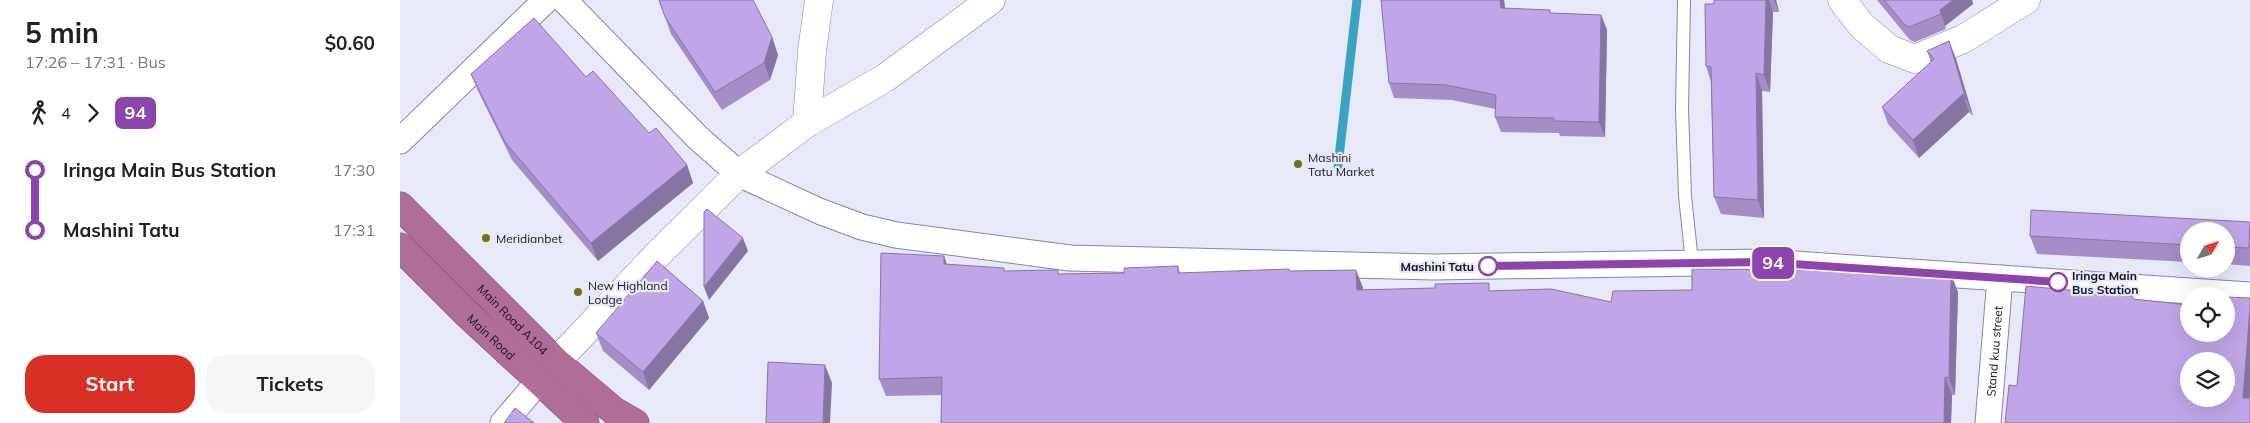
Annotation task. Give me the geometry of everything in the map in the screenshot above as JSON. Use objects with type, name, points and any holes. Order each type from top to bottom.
[{"type":"highway","name":"Main Road A104","points":[[400,206],[547,371],[635,423]]},
{"type":"highway","name":"Main Road","points":[[400,247],[465,312],[547,371],[585,423]]},
{"type":"street","points":[[400,142],[546,0]]},
{"type":"street","points":[[564,0],[690,130],[739,174],[819,211],[862,227],[906,236],[1070,258],[1433,267],[1765,262],[2250,295]]},
{"type":"street","points":[[807,123],[812,51],[819,0]]},
{"type":"street","points":[[504,423],[547,371],[656,256],[739,174],[807,123],[885,78],[991,0]]},
{"type":"street","points":[[1842,0],[1862,26],[1889,49],[1915,58],[1963,40],[2026,0]]},
{"type":"street","name":"Stand kuu street","points":[[1988,423],[2000,278]]},
{"type":"lane","points":[[1684,0],[1682,109],[1685,196],[1692,262]]},
{"type":"building","points":[[659,0],[753,0],[772,37],[764,63],[715,92],[665,17]]},
{"type":"building","points":[[1381,0],[1500,0],[1501,8],[1550,10],[1550,13],[1601,15],[1599,122],[1554,121],[1554,118],[1495,117],[1496,95],[1446,85],[1389,83]]},
{"type":"building","points":[[1714,0],[1766,0],[1764,75],[1756,73],[1758,200],[1714,197],[1711,67],[1706,66],[1705,4],[1714,4]]},
{"type":"building","points":[[1884,0],[1953,0],[1940,10],[1941,14],[1909,27],[1905,25]]},
{"type":"building","points":[[534,18],[586,77],[593,71],[649,133],[656,128],[687,165],[591,243],[505,142],[471,74]]},
{"type":"building","points":[[1949,41],[1966,99],[1963,94],[1913,140],[1882,107],[1934,59],[1927,51]]},
{"type":"building","points":[[707,209],[743,238],[704,287],[704,212]]},
{"type":"building","points":[[2031,210],[2250,222],[2249,248],[2235,247],[2235,222],[2180,222],[2180,244],[2030,236]]},
{"type":"building","points":[[881,253],[944,256],[944,264],[1004,268],[1004,271],[1058,270],[1058,274],[1124,273],[1124,268],[1178,266],[1178,273],[1289,269],[1289,271],[1356,270],[1357,290],[1435,288],[1435,284],[1489,283],[1489,291],[1551,289],[1611,302],[1613,291],[1692,290],[1692,269],[1822,270],[1822,266],[1862,266],[1875,267],[1875,272],[1951,274],[1949,378],[1945,377],[1944,423],[941,423],[942,377],[879,379]]},
{"type":"building","points":[[657,261],[703,301],[643,372],[596,333]]},
{"type":"building","points":[[2026,286],[2079,291],[2078,294],[2133,296],[2133,299],[2180,304],[2180,342],[2235,342],[2235,297],[2250,298],[2243,398],[2250,398],[2250,423],[2005,423],[2009,385],[2017,386]]},
{"type":"building","points":[[768,362],[825,365],[823,423],[766,423]]},
{"type":"building","points":[[515,408],[534,423],[504,423]]},
{"type":"waterway","points":[[1338,166],[1357,0]]},
{"type":"bus line","name":"94","points":[[1488,266],[1765,262],[2058,282]]},
{"type":"place","name":"Mashini Tatu Market","points":[[1298,164]]},
{"type":"place","name":"Meridianbet","points":[[486,238]]},
{"type":"place","name":"Mashini Tatu","points":[[1488,266]]},
{"type":"place","name":"Iringa Main Bus Station","points":[[2058,282]]},
{"type":"place","name":"New Highland Lodge","points":[[578,292]]}]
